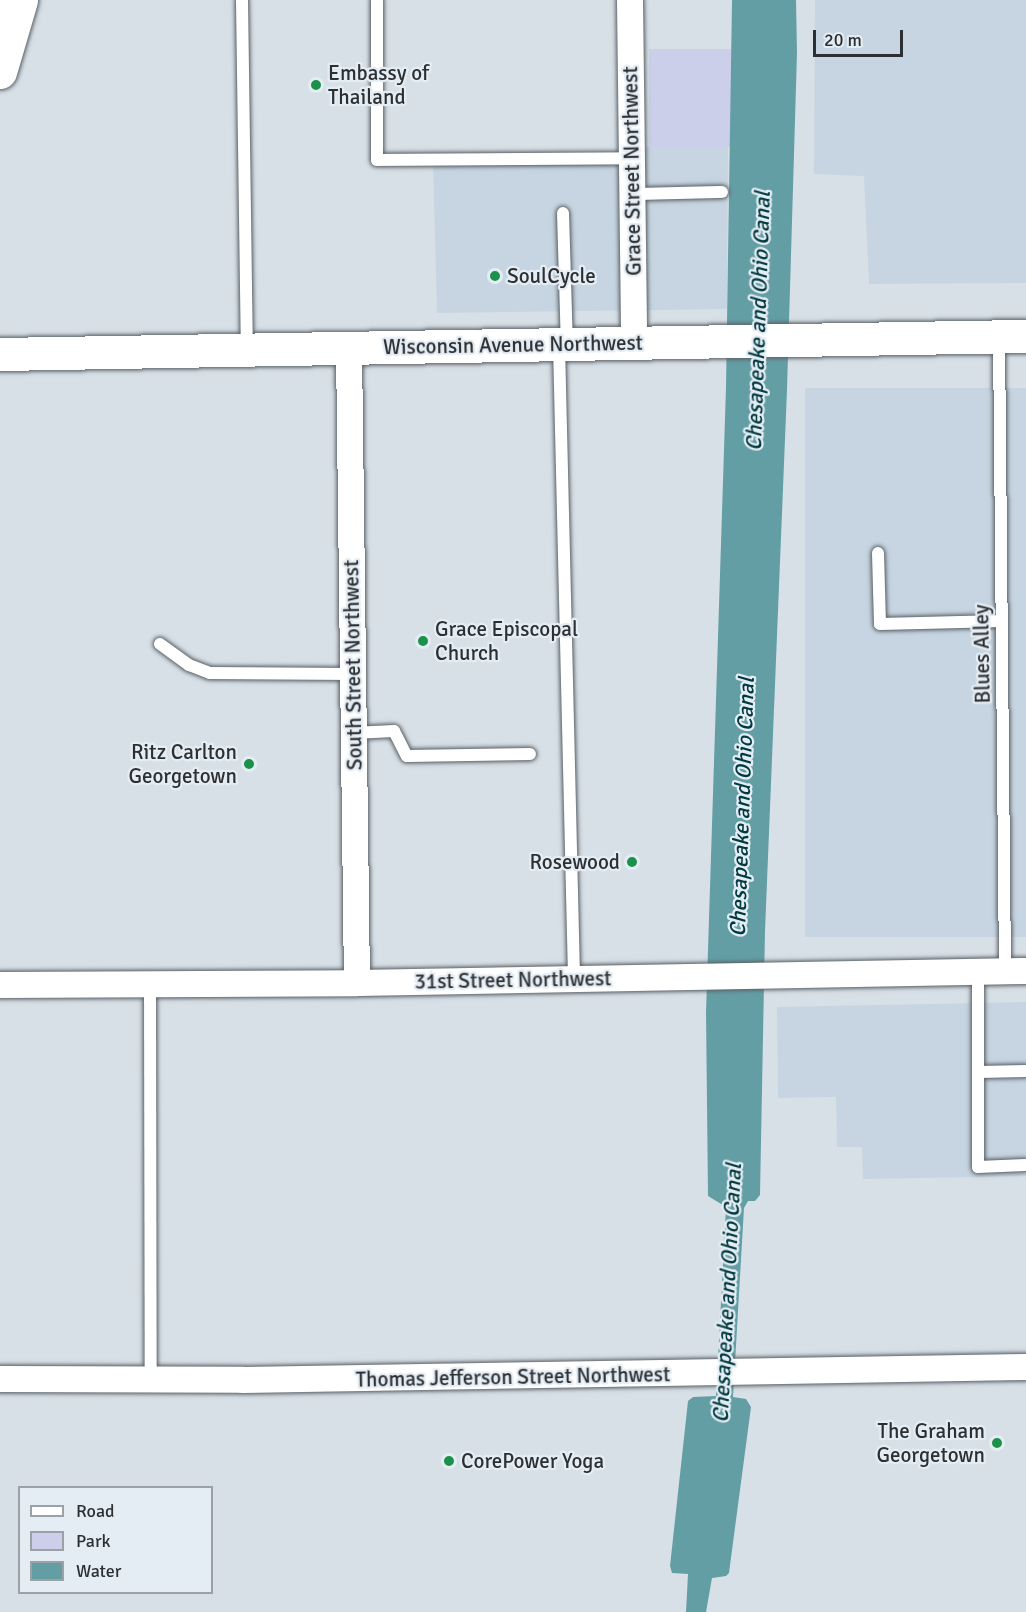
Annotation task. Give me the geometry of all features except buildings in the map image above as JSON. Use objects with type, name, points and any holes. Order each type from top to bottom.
[{"type":"main road","points":[[0,72],[21,0]]},
{"type":"main road","name":"Wisconsin Avenue Northwest","points":[[0,354],[1012,336]]},
{"type":"street","points":[[0,11],[3,0]]},
{"type":"street","name":"Grace Street Northwest","points":[[630,0],[634,343]]},
{"type":"street","name":"South Street Northwest","points":[[349,348],[357,983]]},
{"type":"street","name":"31st Street Northwest","points":[[0,985],[357,983],[1015,971]]},
{"type":"street","name":"Thomas Jefferson Street Northwest","points":[[0,1379],[243,1380],[1026,1367]]},
{"type":"lane","points":[[242,0],[247,350]]},
{"type":"lane","points":[[377,0],[377,160],[632,158]]},
{"type":"lane","points":[[633,194],[722,192]]},
{"type":"lane","points":[[563,213],[563,344],[574,979]]},
{"type":"lane","name":"Blues Alley","points":[[1012,336],[1002,621],[1015,971]]},
{"type":"lane","points":[[878,553],[880,624],[1002,621]]},
{"type":"lane","points":[[160,644],[189,665],[210,673],[353,674]]},
{"type":"lane","points":[[353,732],[394,731],[407,756],[530,754]]},
{"type":"lane","points":[[978,973],[978,1167],[1024,1165]]},
{"type":"lane","points":[[150,985],[150,1378]]},
{"type":"lane","points":[[979,1072],[1026,1071]]},
{"type":"shaded area","points":[[815,0],[1026,0],[1026,283],[869,284],[864,176],[814,174]]},
{"type":"shaded area","points":[[728,146],[727,309],[437,313],[433,162],[641,161],[642,147]]},
{"type":"shaded area","points":[[805,388],[1026,388],[1026,937],[805,937]]},
{"type":"shaded area","points":[[1026,1002],[1026,1176],[863,1179],[862,1147],[837,1147],[836,1097],[778,1098],[777,1007]]},
{"type":"green space","points":[[649,49],[732,49],[732,147],[649,147]]},
{"type":"water","name":"Chesapeake and Ohio Canal","points":[[732,0],[796,0],[797,53],[787,390],[765,931],[760,1195],[755,1201],[748,1201],[744,1208],[733,1397],[746,1399],[751,1407],[729,1573],[726,1576],[712,1578],[706,1612],[686,1612],[688,1574],[672,1573],[670,1566],[688,1401],[693,1397],[716,1396],[726,1207],[708,1196],[706,1012],[726,387]]},
{"type":"place","name":"Embassy of Thailand","points":[[316,85]]},
{"type":"place","name":"SoulCycle","points":[[495,276]]},
{"type":"place","name":"Grace Episcopal Church","points":[[423,641]]},
{"type":"place","name":"Ritz Carlton Georgetown","points":[[249,764]]},
{"type":"place","name":"Rosewood","points":[[632,862]]},
{"type":"place","name":"The Graham Georgetown","points":[[997,1443]]},
{"type":"place","name":"CorePower Yoga","points":[[449,1461]]}]
